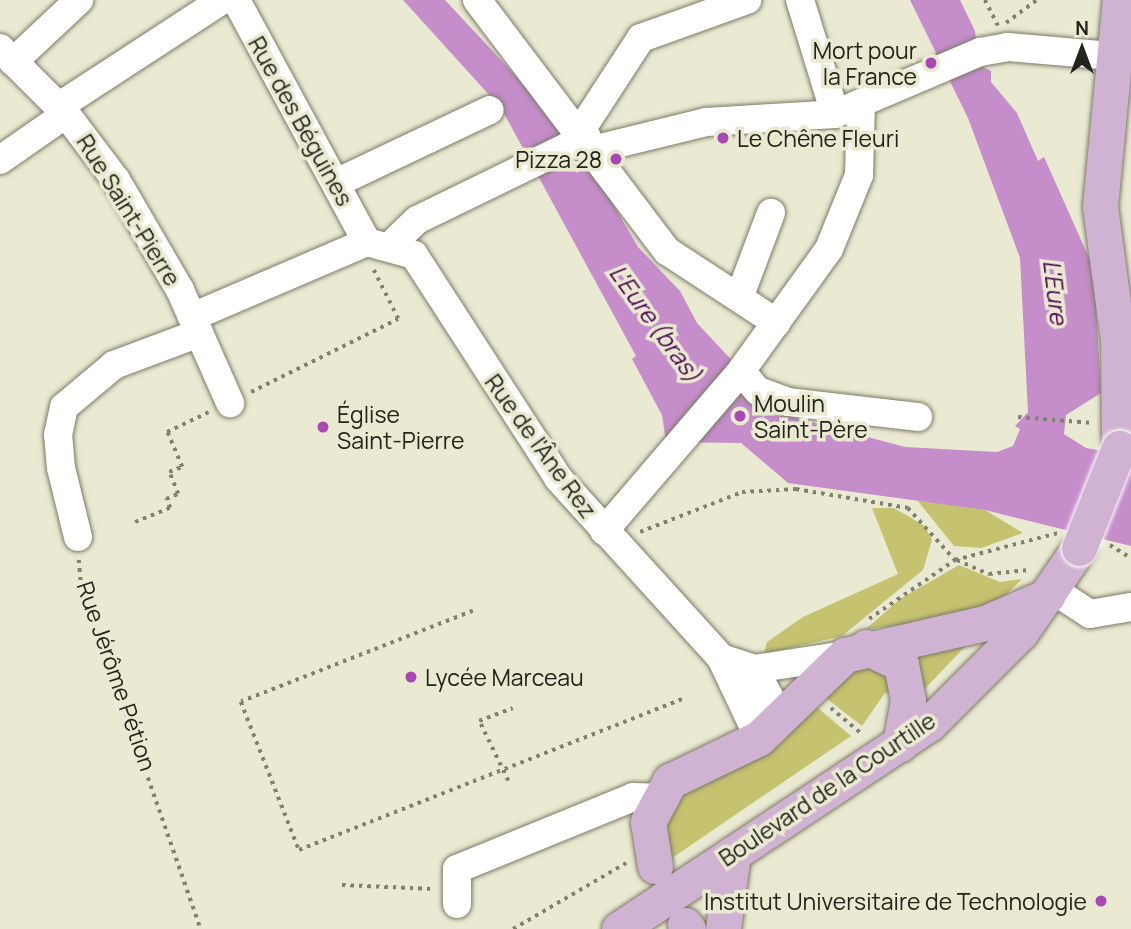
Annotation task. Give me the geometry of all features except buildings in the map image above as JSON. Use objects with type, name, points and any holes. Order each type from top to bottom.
[{"type":"main road","name":"Boulevard de la Courtille","points":[[619,929],[900,744],[963,691],[1047,583],[1079,548],[1110,436],[1118,340],[1101,228],[1112,56],[1120,0]]},
{"type":"main road","name":"Boulevard de la Courtille","points":[[1110,436],[1131,409]]},
{"type":"main road","points":[[652,858],[648,822],[657,798],[670,782],[770,728],[855,651],[985,623],[1047,583]]},
{"type":"main road","points":[[855,651],[901,664],[908,700],[900,744]]},
{"type":"main road","points":[[723,929],[733,854]]},
{"type":"street","points":[[7,55],[79,0]]},
{"type":"street","points":[[0,160],[62,111],[222,0]]},
{"type":"street","name":"Rue des Béguines","points":[[236,0],[341,200],[370,245]]},
{"type":"street","points":[[477,0],[585,140],[620,193],[667,251],[777,323]]},
{"type":"street","points":[[585,140],[640,38],[747,0]]},
{"type":"street","points":[[800,0],[835,114]]},
{"type":"street","points":[[78,537],[60,457],[64,407],[114,365],[370,245],[524,168],[585,140],[706,122],[835,114],[980,52],[1008,47],[1112,56]]},
{"type":"street","name":"Rue Saint-Pierre","points":[[7,55],[62,111],[116,180],[195,325],[229,403]]},
{"type":"street","points":[[610,537],[672,454],[777,323],[842,224],[863,152],[861,103]]},
{"type":"street","points":[[341,200],[490,110]]},
{"type":"street","points":[[738,298],[771,213]]},
{"type":"street","name":"Rue de l'Âne Rez","points":[[370,245],[424,268],[558,478],[721,658],[770,728]]},
{"type":"street","points":[[741,371],[758,391],[788,402],[918,417]]},
{"type":"street","points":[[1047,583],[1090,614],[1131,607]]},
{"type":"street","name":"Rue de l'Âne Rez","points":[[721,658],[754,669],[855,651]]},
{"type":"street","points":[[754,669],[770,728]]},
{"type":"street","points":[[457,896],[457,869],[633,797],[657,798]]},
{"type":"path","points":[[985,0],[999,28],[1036,0]]},
{"type":"path","points":[[135,522],[170,508],[166,499],[178,494],[169,472],[182,467],[167,432],[398,319],[374,270],[370,245]]},
{"type":"path","points":[[1018,417],[1078,422],[1110,436]]},
{"type":"path","points":[[610,537],[742,492],[796,489],[908,508],[955,559],[1006,576],[1047,583]]},
{"type":"path","points":[[855,651],[852,635],[883,605],[955,559],[1030,536]]},
{"type":"path","name":"Rue Jérôme Pétion","points":[[78,537],[81,585],[166,813],[201,929]]},
{"type":"path","points":[[473,611],[241,702],[299,850],[685,698]]},
{"type":"path","points":[[508,781],[479,721],[513,708]]},
{"type":"path","points":[[513,929],[652,858]]},
{"type":"path","points":[[342,885],[457,896]]},
{"type":"shaded area","points":[[917,500],[985,510],[1023,533],[981,548],[954,546]]},
{"type":"shaded area","points":[[872,508],[894,508],[925,526],[932,540],[923,570],[842,636],[764,654],[767,642],[803,617],[898,574]]},
{"type":"shaded area","points":[[959,565],[1000,582],[1022,579],[999,602],[942,621],[866,629],[900,599]]},
{"type":"shaded area","points":[[977,634],[920,694],[893,652]]},
{"type":"shaded area","points":[[860,665],[887,670],[894,695],[885,693],[862,726],[822,695]]},
{"type":"shaded area","points":[[812,703],[851,736],[669,860],[662,846],[668,805],[680,790]]},
{"type":"water","name":"L'Eure","points":[[403,0],[445,0],[528,89],[599,180],[638,247],[680,291],[697,323],[782,414],[905,447],[997,452],[1013,446],[1020,429],[1015,426],[1028,412],[1020,258],[968,118],[910,0],[960,0],[975,31],[980,66],[991,71],[991,82],[1017,113],[1038,161],[1044,157],[1094,269],[1101,393],[1066,415],[1064,434],[1086,448],[1131,456],[1131,546],[985,510],[788,483],[741,443],[666,442],[662,415],[632,359],[636,356],[501,108]],"holes":[[[761,411],[780,435],[749,433]]]},
{"type":"waterway","name":"L'Eure (bras)","points":[[713,393],[818,458]]},
{"type":"place","name":"Mort pour la France","points":[[931,63]]},
{"type":"place","name":"Le Chêne Fleuri","points":[[723,138]]},
{"type":"place","name":"Pizza 28","points":[[616,159]]},
{"type":"place","name":"Moulin Saint-Père","points":[[740,416]]},
{"type":"place","name":"Église Saint-Pierre","points":[[323,427]]},
{"type":"place","name":"Lycée Marceau","points":[[411,677]]},
{"type":"place","name":"Institut Universitaire de Technologie","points":[[1101,901]]}]
